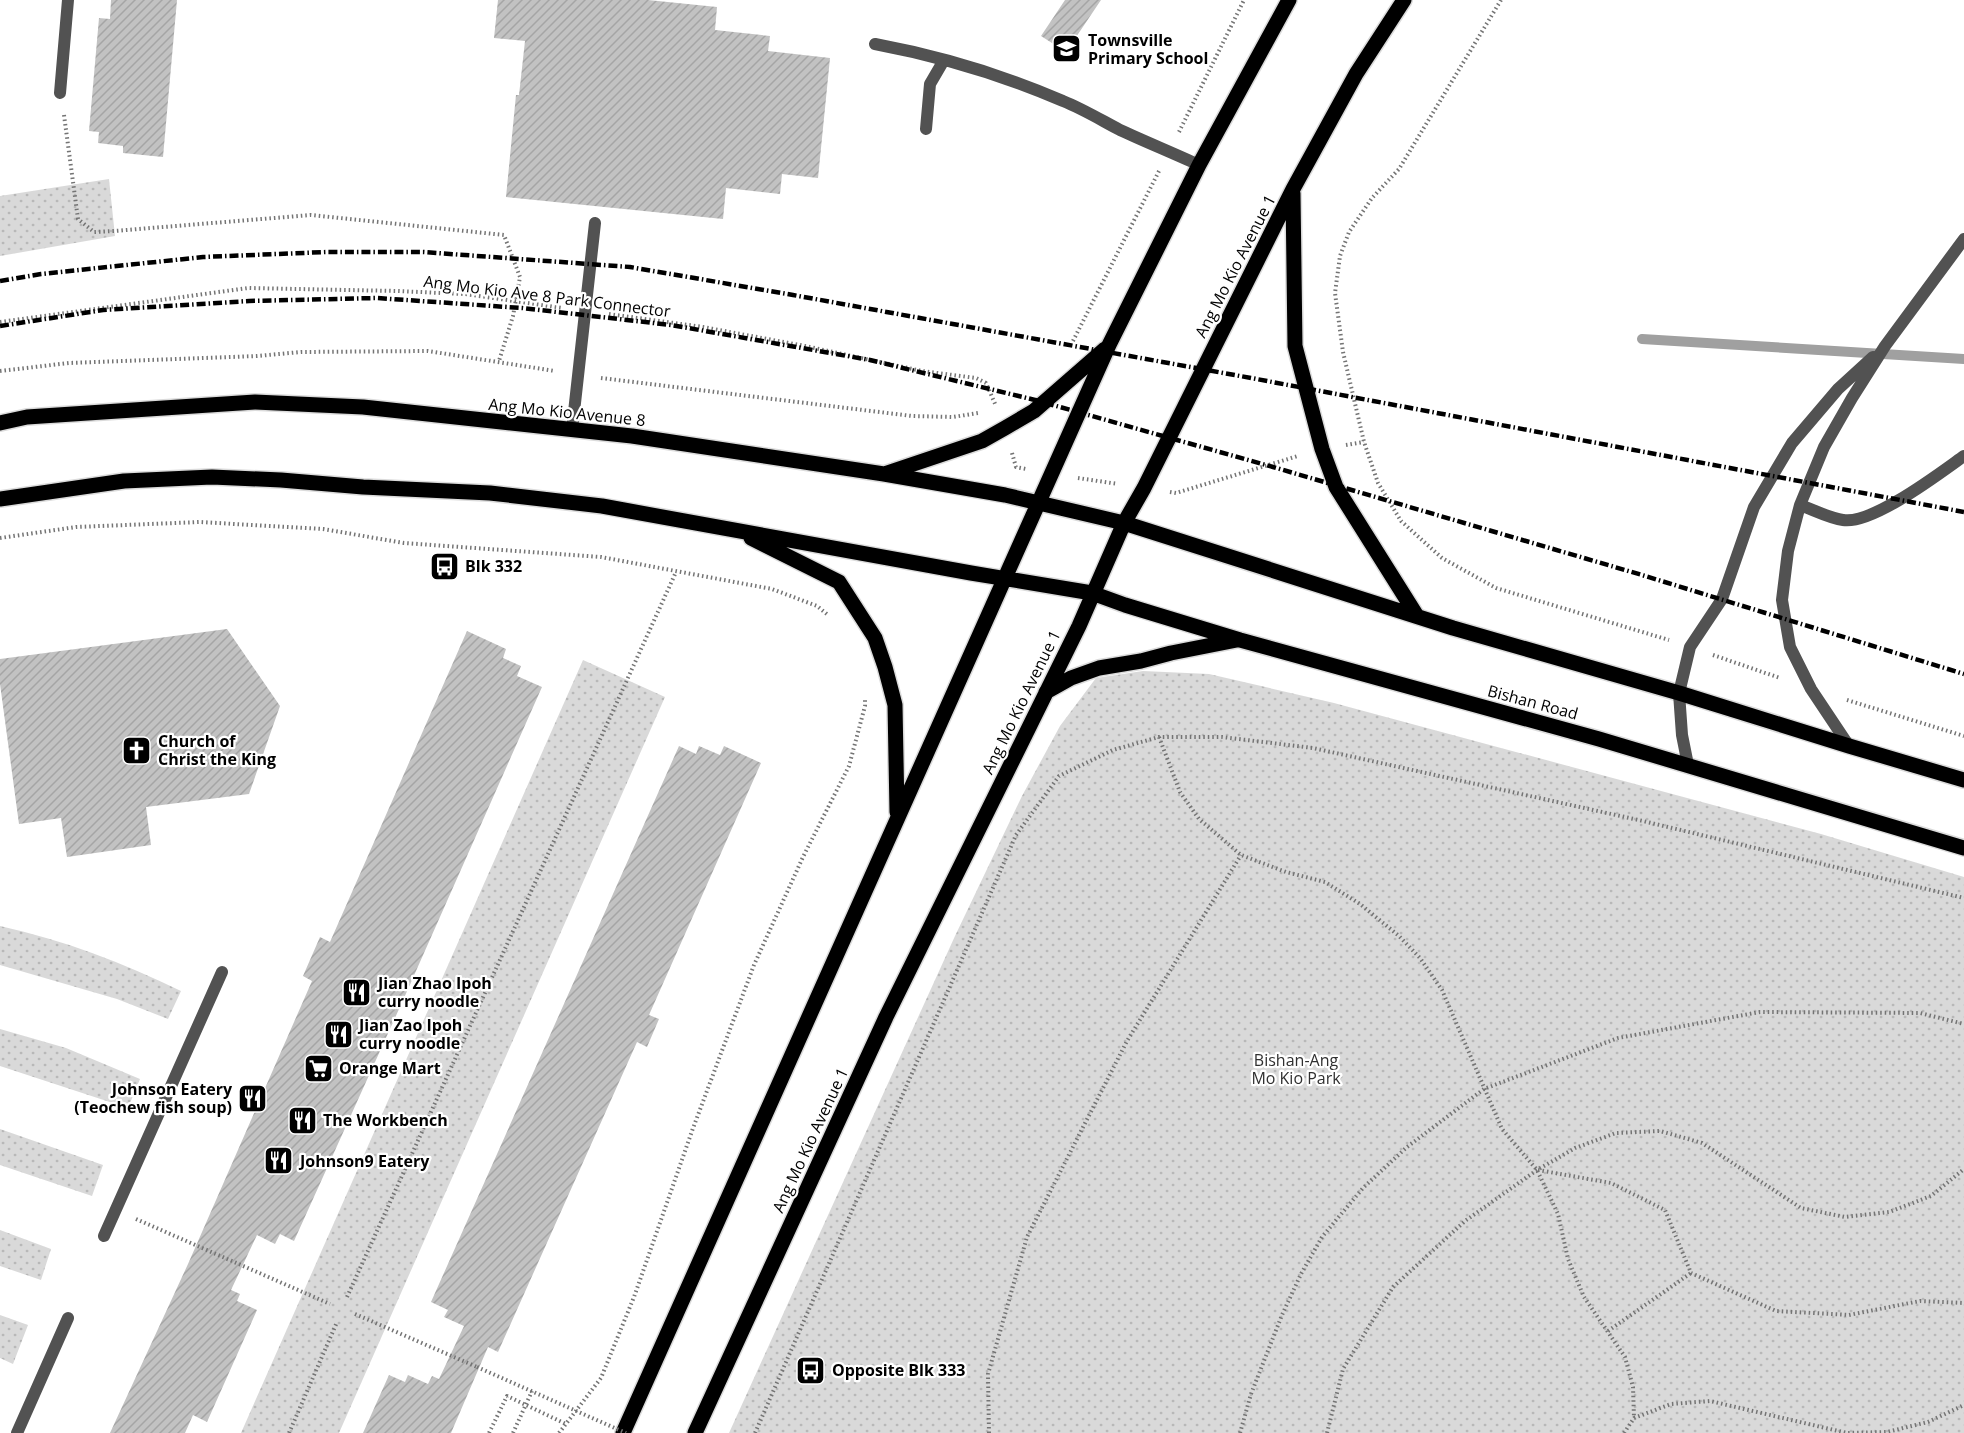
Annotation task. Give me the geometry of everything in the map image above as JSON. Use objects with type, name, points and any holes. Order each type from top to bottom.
[{"type":"main road","points":[[625,1433],[1109,345],[1199,165],[1289,0]]},
{"type":"main road","name":"Ang Mo Kio Avenue 1","points":[[695,1433],[886,1017],[1079,626],[1124,523],[1144,488],[1293,189],[1356,74],[1404,0]]},
{"type":"main road","points":[[1293,189],[1295,346],[1322,449],[1336,487],[1417,616]]},
{"type":"main road","points":[[884,474],[982,441],[1005,428],[1034,411],[1109,345]]},
{"type":"main road","name":"Ang Mo Kio Avenue 8","points":[[0,423],[27,417],[255,402],[363,407],[632,436],[884,474],[1005,495],[1124,523]]},
{"type":"main road","points":[[0,499],[124,481],[212,477],[501,495],[602,506],[1092,593]]},
{"type":"main road","points":[[1124,523],[1417,616],[1964,780]]},
{"type":"main road","points":[[736,530],[839,582],[875,638],[895,705],[897,818]]},
{"type":"main road","name":"Bishan Road","points":[[1092,593],[1240,640],[1688,765],[1964,848]]},
{"type":"main road","points":[[1046,692],[1071,678],[1099,668],[1240,640]]},
{"type":"lane","points":[[60,93],[68,0]]},
{"type":"lane","points":[[875,44],[980,69],[1060,99],[1199,165]]},
{"type":"lane","points":[[926,129],[930,84],[944,60]]},
{"type":"lane","points":[[572,430],[595,223]]},
{"type":"lane","points":[[1849,746],[1811,689],[1790,647],[1782,600],[1788,551],[1800,505],[1824,447],[1885,346],[1964,239]]},
{"type":"lane","points":[[1688,765],[1682,735],[1679,693],[1690,647],[1722,599],[1754,507],[1792,443],[1838,389],[1885,346]]},
{"type":"lane","points":[[1800,505],[1845,521],[1864,518],[1922,485],[1964,456]]},
{"type":"lane","points":[[104,1236],[222,972]]},
{"type":"lane","points":[[17,1433],[68,1318]]},
{"type":"path","points":[[1072,343],[1244,0]]},
{"type":"path","points":[[1501,0],[1399,169],[1372,198],[1349,232],[1340,256],[1335,293],[1342,352],[1364,442],[1378,483],[1401,521],[1442,558],[1496,588],[1690,647]]},
{"type":"path","points":[[60,93],[78,219],[94,231],[311,215],[504,235],[520,277],[513,316],[499,361]]},
{"type":"path","name":"Ang Mo Kio Ave 8 Park Connector","points":[[0,322],[248,288],[465,294],[703,327],[922,370],[976,378],[986,383],[997,410]]},
{"type":"path","points":[[0,371],[69,363],[257,356],[301,352],[428,351],[579,375],[912,416],[953,417],[986,412]]},
{"type":"path","points":[[1016,467],[1176,493],[1322,449],[1364,442]]},
{"type":"path","points":[[0,538],[76,527],[200,522],[323,529],[404,543],[601,557],[772,589],[817,606],[830,617]]},
{"type":"path","points":[[347,1297],[676,572]]},
{"type":"path","points":[[559,1433],[601,1378],[634,1298],[692,1131],[754,965],[802,857],[849,766],[866,706],[864,691]]},
{"type":"path","points":[[1159,737],[1179,792],[1199,819],[1242,855],[1286,872],[1325,882],[1360,904],[1399,936],[1420,958],[1442,990],[1502,1129],[1537,1170],[1558,1214],[1568,1259],[1584,1297],[1625,1357],[1633,1387],[1634,1418],[1624,1433]]},
{"type":"path","points":[[755,1433],[1016,835],[1059,776],[1113,750],[1159,737],[1222,737],[1313,748],[1642,821],[1964,898]]},
{"type":"path","points":[[989,1433],[988,1374],[1027,1237],[1127,1041],[1242,855]]},
{"type":"path","points":[[1240,1433],[1251,1394],[1281,1315],[1322,1237],[1363,1188],[1407,1146],[1484,1089],[1618,1038],[1760,1011],[1920,1013],[1964,1024]]},
{"type":"path","points":[[1327,1433],[1343,1369],[1393,1287],[1465,1221],[1537,1170],[1575,1148],[1616,1133],[1660,1131],[1702,1143],[1801,1208],[1845,1217],[1889,1212],[1931,1196],[1964,1169]]},
{"type":"path","points":[[1537,1170],[1611,1183],[1665,1210],[1691,1273],[1776,1311],[1849,1315],[1920,1301],[1964,1303]]},
{"type":"path","points":[[116,1210],[330,1304]]},
{"type":"path","points":[[1608,1331],[1691,1273]]},
{"type":"path","points":[[355,1314],[625,1433]]},
{"type":"path","points":[[289,1433],[337,1322]]},
{"type":"path","points":[[513,1433],[532,1391]]},
{"type":"path","points":[[489,1433],[507,1396],[566,1424]]},
{"type":"path","points":[[1634,1418],[1671,1404],[1710,1401],[1847,1433],[1887,1432],[1928,1422],[1964,1405]]},
{"type":"green space","points":[[109,179],[115,236],[0,256],[0,196]]},
{"type":"green space","points":[[583,660],[665,697],[339,1433],[241,1433]]},
{"type":"green space","name":"Bishan-Ang Mo Kio Park","points":[[1143,671],[1209,674],[1334,703],[1821,834],[1964,877],[1964,1433],[729,1433],[955,936],[1022,796],[1060,726],[1096,678]]},
{"type":"green space","points":[[0,926],[93,953],[181,991],[168,1019],[117,999],[0,965]]},
{"type":"green space","points":[[0,1029],[66,1048],[140,1079],[128,1108],[0,1066]]},
{"type":"green space","points":[[0,1129],[103,1165],[92,1196],[0,1165]]},
{"type":"green space","points":[[0,1230],[51,1249],[41,1280],[0,1266]]},
{"type":"green space","points":[[0,1315],[28,1325],[13,1364],[0,1358]]},
{"type":"building","points":[[111,0],[177,0],[163,157],[123,153],[123,146],[98,143],[99,132],[89,131],[99,18],[110,19]]},
{"type":"building","points":[[498,0],[648,0],[717,7],[715,30],[770,36],[768,51],[830,58],[818,178],[782,174],[780,194],[726,188],[723,219],[506,197],[516,95],[519,95],[525,41],[494,38]]},
{"type":"building","points":[[1065,0],[1101,0],[1066,52],[1041,36]]},
{"type":"building","name":"Church of Christ the King","points":[[227,629],[280,706],[249,794],[146,807],[151,845],[67,857],[61,818],[19,824],[0,684],[0,659]]},
{"type":"building","points":[[467,631],[506,649],[503,658],[521,666],[517,676],[542,687],[404,998],[294,1241],[280,1234],[275,1244],[257,1235],[231,1290],[240,1294],[237,1301],[257,1310],[207,1422],[193,1415],[185,1433],[110,1433],[188,1264],[312,981],[303,976],[320,937],[330,942]]},
{"type":"building","points":[[679,746],[696,754],[699,746],[720,755],[724,746],[761,763],[649,1015],[659,1019],[647,1047],[637,1042],[498,1352],[488,1347],[451,1433],[363,1433],[389,1375],[405,1382],[408,1375],[428,1384],[432,1376],[439,1379],[464,1326],[444,1317],[448,1310],[431,1302]]},
{"type":"waterway","points":[[1642,339],[1964,359]]},
{"type":"railway","points":[[0,281],[41,274],[203,257],[327,252],[423,252],[630,267],[1251,378],[1964,512]]},
{"type":"railway","points":[[0,326],[103,310],[249,301],[377,298],[522,308],[671,325],[870,360],[1035,400],[1273,467],[1642,575],[1964,674]]},
{"type":"place","name":"Townsville Primary School","points":[[1067,49]]},
{"type":"place","name":"Blk 332","points":[[444,566]]},
{"type":"place","name":"Church of Christ the King","points":[[137,750]]},
{"type":"place","name":"Jian Zhao Ipoh curry noodle","points":[[357,992]]},
{"type":"place","name":"Jian Zao Ipoh curry noodle","points":[[338,1034]]},
{"type":"place","name":"Orange Mart","points":[[318,1068]]},
{"type":"place","name":"Johnson Eatery (Teochew fish soup)","points":[[253,1098]]},
{"type":"place","name":"The Workbench","points":[[302,1120]]},
{"type":"place","name":"Johnson9 Eatery","points":[[279,1161]]},
{"type":"place","name":"Opposite Blk 333","points":[[811,1370]]}]
